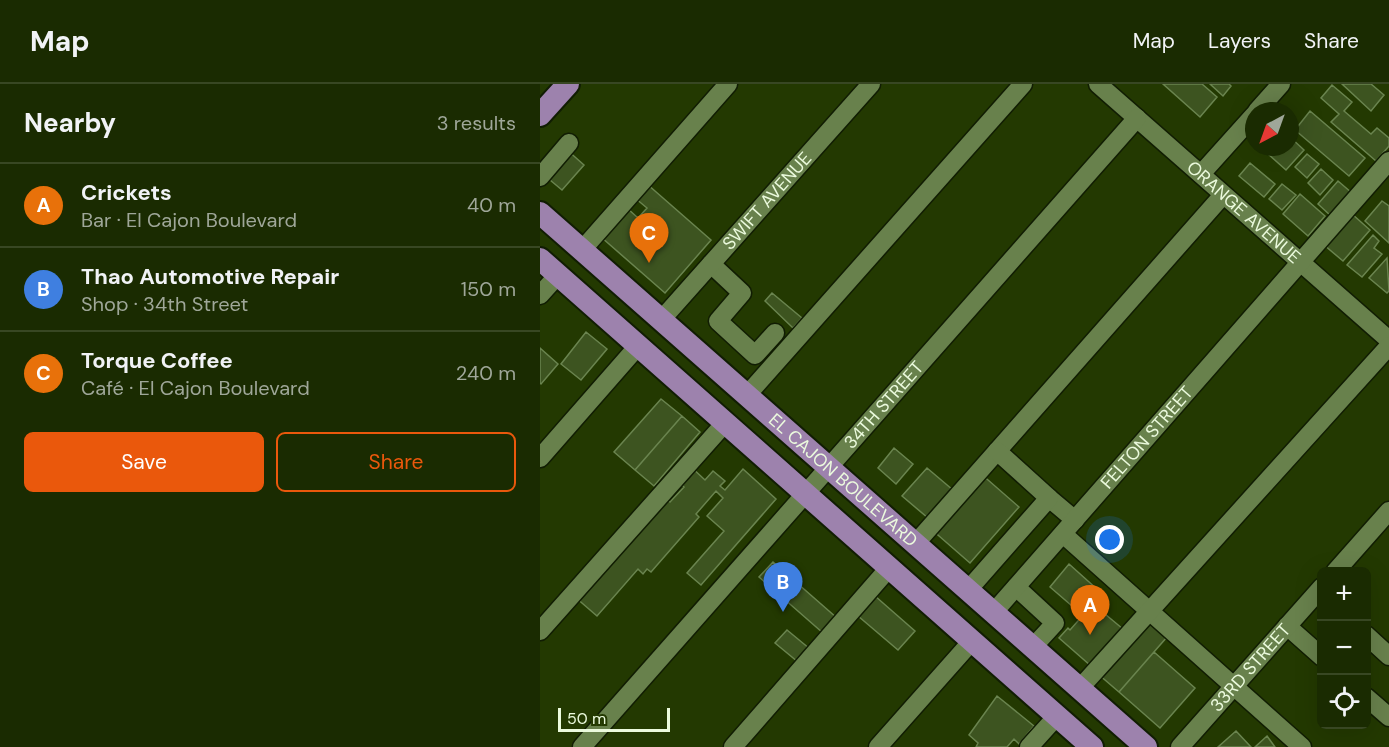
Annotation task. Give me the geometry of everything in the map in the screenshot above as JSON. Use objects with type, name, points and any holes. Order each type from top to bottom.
[{"type":"main road","points":[[540,115],[568,84]]},
{"type":"main road","name":"EL CAJON BOULEVARD","points":[[540,213],[1146,747]]},
{"type":"main road","name":"EL CAJON BOULEVARD","points":[[540,259],[1092,747]]},
{"type":"street","points":[[582,250],[728,84]]},
{"type":"street","name":"SWIFT AVENUE","points":[[662,319],[871,84]]},
{"type":"street","points":[[747,395],[1023,84]]},
{"type":"street","points":[[1265,102],[1281,84]]},
{"type":"street","name":"ORANGE AVENUE","points":[[1104,86],[1137,118],[1389,340]]},
{"type":"street","name":"34TH STREET","points":[[582,747],[1137,118]]},
{"type":"street","points":[[1201,174],[1245,125]]},
{"type":"street","points":[[540,177],[569,143]]},
{"type":"street","name":"FELTON STREET","points":[[994,612],[1302,264],[1314,245],[1389,161]]},
{"type":"street","points":[[916,543],[1224,195]]},
{"type":"street","points":[[711,264],[742,293],[718,321],[755,355],[775,333]]},
{"type":"street","points":[[540,295],[558,275]]},
{"type":"street","points":[[540,458],[638,346]]},
{"type":"street","points":[[1080,688],[1389,346]]},
{"type":"street","points":[[540,632],[725,423]]},
{"type":"street","points":[[997,451],[1049,498],[1069,527],[1148,611],[1302,747]]},
{"type":"street","points":[[968,590],[1049,498]]},
{"type":"street","points":[[1339,567],[1389,511]]},
{"type":"street","points":[[1375,526],[1389,539]]},
{"type":"street","points":[[733,747],[890,568]]},
{"type":"street","points":[[1016,587],[1055,623],[1034,647]]},
{"type":"street","name":"33RD STREET","points":[[1180,747],[1317,594]]},
{"type":"street","points":[[1287,626],[1317,653]]},
{"type":"street","points":[[1371,640],[1389,656]]},
{"type":"street","points":[[878,747],[972,641]]},
{"type":"street","points":[[1371,701],[1389,717]]},
{"type":"street","points":[[1029,747],[1058,716]]},
{"type":"building","points":[[1163,84],[1202,84],[1217,97],[1200,117]]},
{"type":"building","points":[[1210,84],[1229,84],[1231,86],[1223,96]]},
{"type":"building","points":[[1342,84],[1371,84],[1384,95],[1371,111]]},
{"type":"building","points":[[1332,85],[1352,102],[1344,111],[1371,134],[1377,128],[1389,138],[1389,146],[1376,161],[1331,122],[1339,114],[1321,98]]},
{"type":"building","points":[[1310,111],[1365,158],[1349,176],[1299,133],[1299,125]]},
{"type":"building","points":[[1299,145],[1304,150],[1299,156]]},
{"type":"building","points":[[566,149],[584,165],[562,190],[544,175]]},
{"type":"building","points":[[1307,154],[1319,164],[1307,178],[1295,167]]},
{"type":"building","points":[[1270,156],[1299,156],[1286,170]]},
{"type":"building","points":[[1250,163],[1275,184],[1264,197],[1239,176]]},
{"type":"building","points":[[1321,169],[1333,180],[1320,195],[1308,183]]},
{"type":"building","points":[[1338,181],[1352,193],[1331,216],[1318,204]]},
{"type":"building","points":[[647,184],[711,240],[665,293],[601,237],[627,208],[638,218],[647,208],[635,198]]},
{"type":"building","points":[[1282,184],[1296,195],[1282,210],[1269,199]]},
{"type":"building","points":[[1300,194],[1325,216],[1308,236],[1283,214]]},
{"type":"building","points":[[1382,201],[1389,206],[1389,243],[1365,221]]},
{"type":"building","points":[[1352,214],[1370,230],[1343,261],[1324,245]]},
{"type":"building","points":[[1373,235],[1379,241],[1374,248],[1382,254],[1362,277],[1347,265]]},
{"type":"building","points":[[1387,258],[1389,291],[1387,293],[1369,278]]},
{"type":"building","points":[[772,293],[802,318],[793,328],[765,301]]},
{"type":"building","points":[[586,332],[607,349],[581,380],[561,364]]},
{"type":"building","points":[[540,348],[558,364],[541,384],[540,383]]},
{"type":"building","points":[[661,399],[682,416],[635,470],[614,452]]},
{"type":"building","points":[[682,416],[700,432],[654,486],[635,470]]},
{"type":"building","points":[[894,448],[913,464],[896,484],[878,468]]},
{"type":"building","points":[[690,466],[705,480],[713,471],[725,481],[720,486],[725,490],[743,469],[776,499],[701,585],[687,573],[724,531],[707,516],[723,498],[716,491],[696,514],[699,517],[651,572],[647,569],[643,574],[638,569],[597,616],[575,597],[663,496],[670,502],[684,487],[677,481]]},
{"type":"building","points":[[927,468],[953,490],[928,518],[902,496]]},
{"type":"building","points":[[980,473],[1019,507],[970,563],[931,529]]},
{"type":"building","points":[[773,562],[837,618],[823,633],[759,577]]},
{"type":"building","points":[[1069,564],[1098,590],[1079,612],[1050,587]]},
{"type":"building","points":[[875,596],[915,631],[898,650],[858,616]]},
{"type":"building","points":[[1093,604],[1123,629],[1091,666],[1059,638],[1068,628],[1070,630]]},
{"type":"building","points":[[1147,620],[1167,637],[1119,692],[1098,674]]},
{"type":"building","points":[[787,630],[810,649],[798,662],[775,643]]},
{"type":"building","points":[[1154,652],[1195,688],[1160,728],[1119,692]]},
{"type":"building","points":[[997,696],[1034,726],[1019,744],[1014,739],[1007,747],[976,747],[978,743],[969,735]]},
{"type":"building","points":[[1236,731],[1251,747],[1218,747]]},
{"type":"building","points":[[1267,736],[1275,747],[1255,747]]},
{"type":"place","name":"Torque Coffee","points":[[649,263]]},
{"type":"place","name":"Thao Automotive Repair","points":[[783,612]]},
{"type":"place","name":"Crickets","points":[[1090,635]]}]
